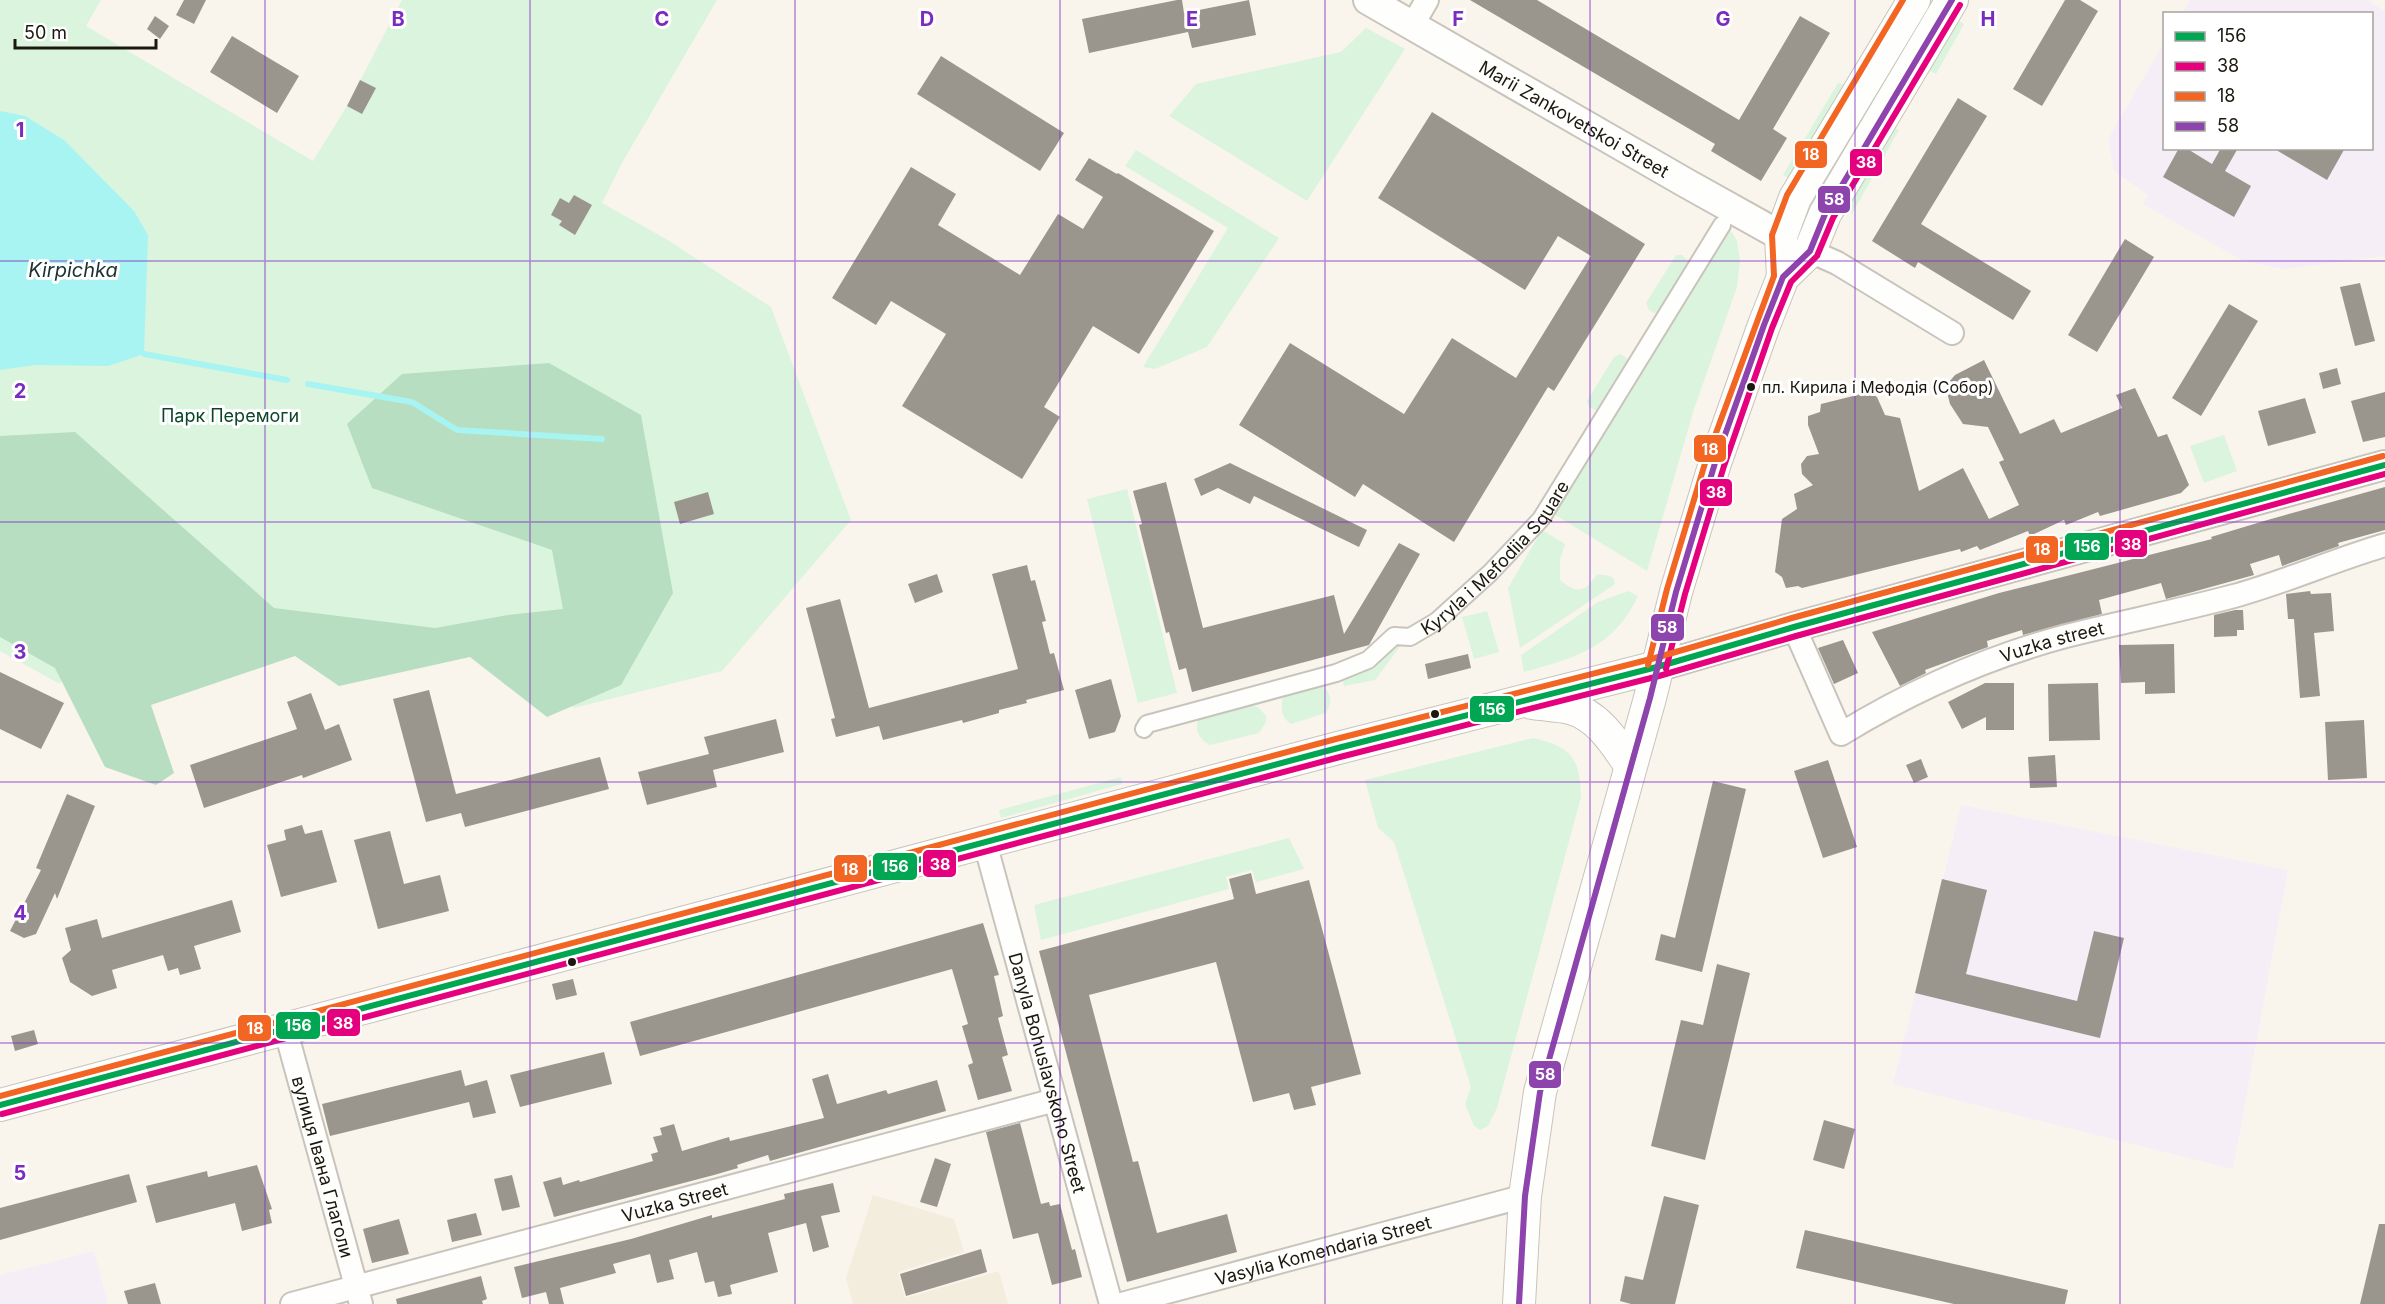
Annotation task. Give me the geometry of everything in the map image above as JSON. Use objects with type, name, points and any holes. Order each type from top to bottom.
[{"type":"main road","points":[[1783,277],[1781,236],[1795,198],[1914,0]]},
{"type":"main road","points":[[1519,1304],[1525,1196],[1540,1092],[1676,592],[1715,463],[1760,334],[1783,277],[1810,251],[1825,214],[1952,0]]},
{"type":"main road","points":[[0,1105],[1657,667]]},
{"type":"main road","points":[[1520,702],[1571,708],[1593,720],[1609,735],[1630,765]]},
{"type":"street","name":"Marii Zankovetskoi Street","points":[[1368,0],[1781,236]]},
{"type":"street","points":[[1413,26],[1427,0]]},
{"type":"street","name":"Kyryla i Mefodiia Square","points":[[1144,729],[1147,724],[1336,673],[1368,660],[1394,636],[1410,637],[1437,621],[1490,573],[1541,519],[1722,225]]},
{"type":"street","points":[[1810,251],[1837,263],[1952,333]]},
{"type":"street","points":[[1657,667],[1794,627],[2385,465]]},
{"type":"street","name":"Vuzka street","points":[[1794,627],[1841,734],[1930,684],[2011,653],[2065,637],[2235,596],[2385,544]]},
{"type":"street","name":"Danyla Bohuslavskoho Street","points":[[985,843],[1111,1304]]},
{"type":"street","name":"вулиця Івана Глаголи","points":[[285,1028],[359,1295]]},
{"type":"street","name":"Vuzka Street","points":[[292,1304],[359,1295],[1055,1100]]},
{"type":"street","name":"Vasylia Komendaria Street","points":[[1122,1304],[1525,1196]]},
{"type":"shaded area","points":[[2190,0],[2368,0],[2385,11],[2385,256],[2284,269],[2243,261],[2143,204],[2148,195],[2114,171],[2108,139],[2163,45],[2163,150],[2373,150],[2373,12],[2183,12]]},
{"type":"shaded area","points":[[1961,805],[2288,870],[2233,1169],[1893,1084]]},
{"type":"shaded area","points":[[873,1195],[954,1219],[964,1252],[898,1272],[905,1298],[999,1271],[1008,1304],[853,1304],[846,1278]]},
{"type":"shaded area","points":[[94,1251],[108,1304],[0,1304],[0,1275]]},
{"type":"green space","name":"Парк Перемоги","points":[[0,0],[101,0],[86,26],[313,161],[347,106],[402,0],[717,0],[622,163],[602,203],[666,239],[771,307],[851,520],[722,671],[574,708],[476,639],[166,664],[58,683],[0,651]]},
{"type":"green space","points":[[1927,0],[1937,0],[1820,195],[1812,190]]},
{"type":"green space","points":[[1952,17],[1964,24],[1936,74],[1923,67]]},
{"type":"green space","points":[[1366,28],[1405,49],[1307,201],[1169,116],[1196,84],[1341,52]]},
{"type":"green space","points":[[1838,83],[1852,86],[1795,182],[1783,175]]},
{"type":"green space","points":[[1886,123],[1899,130],[1852,214],[1840,207]]},
{"type":"green space","points":[[1136,150],[1279,238],[1207,347],[1155,369],[1143,367],[1228,228],[1125,166]]},
{"type":"green space","points":[[1729,228],[1737,241],[1740,261],[1737,287],[1694,409],[1647,571],[1552,513]]},
{"type":"green space","points":[[1676,255],[1682,255],[1689,262],[1658,312],[1654,313],[1649,310],[1646,303]]},
{"type":"green space","points":[[1620,354],[1627,358],[1627,364],[1602,405],[1596,410],[1589,407],[1587,401],[1614,357]]},
{"type":"green space","points":[[549,363],[641,415],[673,593],[621,685],[547,717],[470,657],[339,686],[295,656],[151,705],[174,773],[156,785],[105,767],[55,668],[0,637],[0,436],[75,432],[274,608],[435,628],[508,615],[563,609],[552,550],[372,488],[347,424],[402,374]]},
{"type":"green space","points":[[2224,435],[2237,471],[2204,483],[2190,446]]},
{"type":"green space","points":[[1127,489],[1177,693],[1138,703],[1087,499]]},
{"type":"green space","points":[[1542,530],[1565,544],[1560,560],[1560,580],[1566,585],[1576,589],[1585,588],[1597,574],[1610,576],[1614,579],[1615,584],[1520,648],[1508,588]]},
{"type":"green space","points":[[1628,591],[1638,596],[1628,614],[1605,639],[1576,656],[1524,672],[1521,655],[1598,602]]},
{"type":"green space","points":[[1487,611],[1499,652],[1474,659],[1462,617]]},
{"type":"green space","points":[[1398,643],[1401,645],[1375,680],[1344,686],[1342,678],[1358,673]]},
{"type":"green space","points":[[1323,685],[1330,698],[1330,705],[1326,713],[1291,724],[1287,721],[1282,712],[1283,696]]},
{"type":"green space","points":[[1248,704],[1258,707],[1266,716],[1266,722],[1259,733],[1210,745],[1200,736],[1197,723],[1202,715]]},
{"type":"green space","points":[[1533,738],[1557,746],[1571,756],[1579,773],[1581,797],[1497,1108],[1488,1126],[1480,1130],[1474,1126],[1465,1104],[1471,1087],[1394,842],[1378,828],[1365,780]]},
{"type":"green space","points":[[1121,777],[1122,784],[1001,818],[999,810]]},
{"type":"green space","points":[[1289,838],[1304,869],[1256,882],[1252,870],[1226,877],[1229,889],[1041,940],[1034,905]]},
{"type":"water","name":"Kirpichka","points":[[0,111],[25,116],[64,140],[134,211],[148,235],[144,354],[108,366],[35,365],[0,370]]},
{"type":"building","points":[[184,0],[206,0],[194,24],[176,15]]},
{"type":"building","points":[[1182,0],[1184,13],[1249,0],[1256,35],[1192,48],[1188,32],[1089,53],[1082,19]]},
{"type":"building","points":[[1470,0],[1537,0],[1739,120],[1800,16],[1830,33],[1773,129],[1787,138],[1761,181],[1711,151],[1715,144]]},
{"type":"building","points":[[2065,0],[2080,0],[2098,11],[2042,106],[2013,89]]},
{"type":"building","points":[[155,16],[169,26],[160,39],[147,29]]},
{"type":"building","points":[[232,36],[299,76],[277,113],[210,72]]},
{"type":"building","points":[[941,56],[1064,133],[1040,171],[917,94]]},
{"type":"building","points":[[360,80],[376,88],[362,114],[347,106]]},
{"type":"building","points":[[1958,98],[1987,116],[1921,224],[2031,291],[2013,320],[1918,262],[1915,268],[1872,241]]},
{"type":"building","points":[[1432,112],[1645,244],[1554,391],[1548,387],[1454,542],[1363,484],[1355,497],[1239,425],[1290,343],[1404,414],[1452,338],[1516,378],[1591,256],[1558,236],[1525,290],[1378,198]]},
{"type":"building","points":[[2178,150],[2189,150],[2212,164],[2220,150],[2237,150],[2225,171],[2251,186],[2234,217],[2163,177]]},
{"type":"building","points":[[2276,150],[2344,150],[2327,180]]},
{"type":"building","points":[[1089,158],[1214,231],[1139,354],[1093,326],[1044,407],[1060,417],[1022,479],[902,406],[946,334],[891,301],[876,325],[832,298],[911,167],[956,194],[938,225],[1020,275],[1058,214],[1083,229],[1103,197],[1075,180]]},
{"type":"building","points":[[574,195],[592,205],[575,235],[559,225],[562,221],[551,215],[560,198],[569,203]]},
{"type":"building","points":[[2125,239],[2154,257],[2097,352],[2068,335]]},
{"type":"building","points":[[2360,283],[2375,341],[2355,346],[2340,287]]},
{"type":"building","points":[[2229,304],[2258,321],[2201,416],[2172,398]]},
{"type":"building","points":[[1984,360],[2020,434],[2054,419],[2061,433],[2122,408],[2116,395],[2135,388],[2158,437],[2167,434],[2189,485],[2181,493],[2100,516],[2098,512],[2066,525],[2064,520],[2030,536],[2028,531],[1980,550],[1977,546],[1961,552],[1960,549],[1802,588],[1798,586],[1786,588],[1782,577],[1775,572],[1782,519],[1797,509],[1794,494],[1813,485],[1802,474],[1801,464],[1807,456],[1819,454],[1808,425],[1808,416],[1820,412],[1821,404],[1869,392],[1877,397],[1885,415],[1900,418],[1919,491],[1963,468],[1989,519],[2019,505],[1999,462],[2004,460],[1988,427],[1963,424],[1950,404],[1947,392],[1949,382],[1955,375]]},
{"type":"building","points":[[2337,368],[2341,384],[2323,389],[2319,373]]},
{"type":"building","points":[[2385,392],[2385,437],[2363,442],[2351,401]]},
{"type":"building","points":[[2305,398],[2316,433],[2268,446],[2258,411]]},
{"type":"building","points":[[1230,463],[1367,530],[1359,547],[1254,496],[1250,504],[1218,488],[1201,496],[1194,479]]},
{"type":"building","points":[[1166,482],[1203,628],[1334,595],[1344,634],[1399,543],[1420,554],[1369,645],[1192,692],[1186,668],[1179,670],[1169,632],[1166,633],[1139,525],[1142,524],[1133,491]]},
{"type":"building","points":[[2385,487],[2385,530],[2338,543],[2339,546],[2282,566],[2279,555],[2250,564],[2254,575],[2166,599],[2161,583],[2099,600],[2102,614],[2023,635],[2022,630],[1987,641],[1988,647],[1925,670],[1926,673],[1900,686],[1872,632],[1999,593],[2212,539],[2211,537],[2264,521]]},
{"type":"building","points":[[708,492],[714,514],[680,524],[674,502]]},
{"type":"building","points":[[1027,565],[1031,581],[1035,580],[1046,621],[1042,622],[1050,654],[1054,653],[1064,690],[1026,700],[1027,703],[963,723],[962,720],[883,740],[879,726],[836,737],[831,719],[835,718],[806,608],[840,599],[869,708],[1018,669],[992,574]]},
{"type":"building","points":[[937,574],[943,592],[915,603],[908,584]]},
{"type":"building","points":[[2310,591],[2311,594],[2331,593],[2334,631],[2314,633],[2320,696],[2300,698],[2294,619],[2288,619],[2286,594]]},
{"type":"building","points":[[2243,610],[2244,630],[2237,630],[2237,636],[2214,637],[2214,615]]},
{"type":"building","points":[[1843,640],[1858,673],[1834,684],[1818,648]]},
{"type":"building","points":[[2174,644],[2175,693],[2145,694],[2145,682],[2121,683],[2119,645]]},
{"type":"building","points":[[1468,654],[1471,668],[1428,679],[1425,664]]},
{"type":"building","points":[[0,672],[64,703],[41,749],[0,729]]},
{"type":"building","points":[[1111,679],[1121,716],[1115,732],[1089,739],[1075,690]]},
{"type":"building","points":[[1985,683],[2014,683],[2014,730],[1986,730],[1986,717],[1962,729],[1948,702]]},
{"type":"building","points":[[2098,683],[2100,740],[2049,741],[2048,684]]},
{"type":"building","points":[[429,690],[456,794],[600,757],[609,789],[465,827],[461,813],[426,822],[393,699]]},
{"type":"building","points":[[311,693],[325,730],[339,724],[352,760],[303,778],[302,775],[204,808],[190,765],[297,729],[287,702]]},
{"type":"building","points":[[776,719],[784,752],[713,770],[717,787],[647,805],[638,772],[709,754],[704,737]]},
{"type":"building","points":[[2364,720],[2367,778],[2328,780],[2325,722]]},
{"type":"building","points":[[2055,755],[2057,787],[2030,788],[2028,757]]},
{"type":"building","points":[[1921,759],[1928,777],[1914,783],[1906,765]]},
{"type":"building","points":[[1828,760],[1857,847],[1823,858],[1794,771]]},
{"type":"building","points":[[1713,781],[1746,789],[1702,972],[1655,960],[1661,934],[1675,938]]},
{"type":"building","points":[[67,794],[95,806],[57,899],[55,893],[36,934],[24,938],[10,931],[41,870],[36,868]]},
{"type":"building","points":[[302,825],[305,834],[322,830],[337,882],[281,897],[267,845],[286,840],[284,830]]},
{"type":"building","points":[[390,831],[404,884],[440,875],[449,911],[378,929],[354,840]]},
{"type":"building","points":[[1251,873],[1256,894],[1309,880],[1361,1074],[1311,1087],[1316,1105],[1294,1110],[1289,1093],[1253,1102],[1216,962],[1089,995],[1133,1162],[1138,1161],[1157,1233],[1227,1214],[1237,1252],[1127,1282],[1039,951],[1234,899],[1229,879]]},
{"type":"building","points":[[1942,879],[1987,890],[1966,974],[2077,1001],[2094,931],[2124,938],[2100,1038],[1915,993]]},
{"type":"building","points":[[232,900],[241,932],[194,946],[201,969],[180,975],[178,968],[168,971],[163,955],[112,970],[117,988],[92,996],[70,982],[62,958],[71,950],[65,928],[97,919],[102,938]]},
{"type":"building","points":[[983,923],[999,975],[994,976],[1003,1016],[998,1018],[1008,1055],[1002,1057],[1012,1091],[978,1100],[968,1065],[973,1063],[962,1026],[968,1024],[952,969],[640,1056],[630,1022]]},
{"type":"building","points":[[1717,964],[1750,973],[1705,1160],[1651,1146],[1681,1020],[1703,1025]]},
{"type":"building","points":[[573,979],[577,995],[556,1000],[552,984]]},
{"type":"building","points":[[34,1030],[38,1044],[15,1051],[11,1036]]},
{"type":"building","points":[[604,1052],[612,1084],[520,1107],[510,1075]]},
{"type":"building","points":[[461,1070],[465,1086],[487,1080],[496,1113],[473,1118],[469,1102],[330,1136],[322,1104]]},
{"type":"building","points":[[828,1074],[837,1104],[886,1090],[888,1094],[937,1080],[946,1111],[770,1161],[768,1155],[714,1175],[554,1217],[543,1182],[561,1177],[563,1185],[579,1180],[580,1182],[653,1161],[651,1154],[658,1152],[653,1137],[662,1135],[660,1128],[674,1124],[682,1151],[729,1137],[730,1141],[824,1118],[812,1079]]},
{"type":"building","points":[[1824,1120],[1855,1129],[1844,1169],[1813,1160]]},
{"type":"building","points":[[1020,1123],[1041,1204],[1049,1202],[1050,1206],[1060,1204],[1082,1277],[1052,1285],[1038,1233],[1013,1239],[986,1132]]},
{"type":"building","points":[[935,1158],[951,1164],[937,1207],[920,1202]]},
{"type":"building","points":[[257,1165],[272,1209],[269,1210],[272,1223],[242,1231],[235,1203],[156,1223],[146,1186],[207,1171],[208,1177]]},
{"type":"building","points":[[129,1174],[137,1202],[0,1240],[0,1208]]},
{"type":"building","points":[[512,1175],[520,1207],[502,1211],[494,1179]]},
{"type":"building","points":[[833,1183],[840,1212],[821,1216],[829,1247],[813,1252],[806,1223],[768,1233],[778,1272],[730,1285],[732,1294],[718,1297],[714,1281],[705,1283],[697,1252],[669,1260],[674,1279],[657,1283],[650,1254],[613,1264],[616,1273],[560,1288],[564,1304],[549,1304],[546,1292],[522,1298],[514,1267],[631,1239],[712,1215],[712,1218],[785,1199],[784,1194]]},
{"type":"building","points":[[1664,1196],[1699,1205],[1675,1304],[1631,1304],[1620,1301],[1625,1276],[1643,1280]]},
{"type":"building","points":[[476,1213],[482,1235],[452,1242],[447,1220]]},
{"type":"building","points":[[399,1219],[409,1254],[372,1263],[363,1229]]},
{"type":"building","points":[[2379,1224],[2385,1224],[2385,1304],[2360,1304]]},
{"type":"building","points":[[1805,1230],[2068,1290],[2065,1304],[1954,1304],[1796,1268]]},
{"type":"building","points":[[981,1249],[987,1272],[906,1296],[900,1274]]},
{"type":"building","points":[[481,1276],[487,1299],[482,1301],[483,1304],[397,1304],[396,1299]]},
{"type":"building","points":[[155,1283],[161,1304],[128,1304],[124,1291]]},
{"type":"waterway","points":[[144,354],[287,380]]},
{"type":"waterway","points":[[308,384],[412,402],[457,430],[602,439]]},
{"type":"transit line","name":"18","points":[[1648,665],[1667,589],[1706,460],[1774,276],[1772,235],[1787,195],[1903,0]]},
{"type":"transit line","name":"58","points":[[1519,1304],[1525,1196],[1540,1092],[1650,698],[1676,592],[1715,463],[1783,277],[1810,251],[1825,214],[1952,0]]},
{"type":"transit line","name":"38","points":[[1666,669],[1685,594],[1724,466],[1772,328],[1791,282],[1817,256],[1833,218],[1960,5]]},
{"type":"transit line","name":"18","points":[[0,1096],[1336,739],[1655,658],[1792,618],[2383,456]]},
{"type":"transit line","name":"156","points":[[0,1105],[1338,748],[1657,667],[1794,627],[2385,465]]},
{"type":"transit line","name":"38","points":[[2,1114],[1340,757],[1659,676],[1796,636],[2385,474]]},
{"type":"place","name":"пл. Кирила і Мефодія (Собор)","points":[[1751,387]]}]
